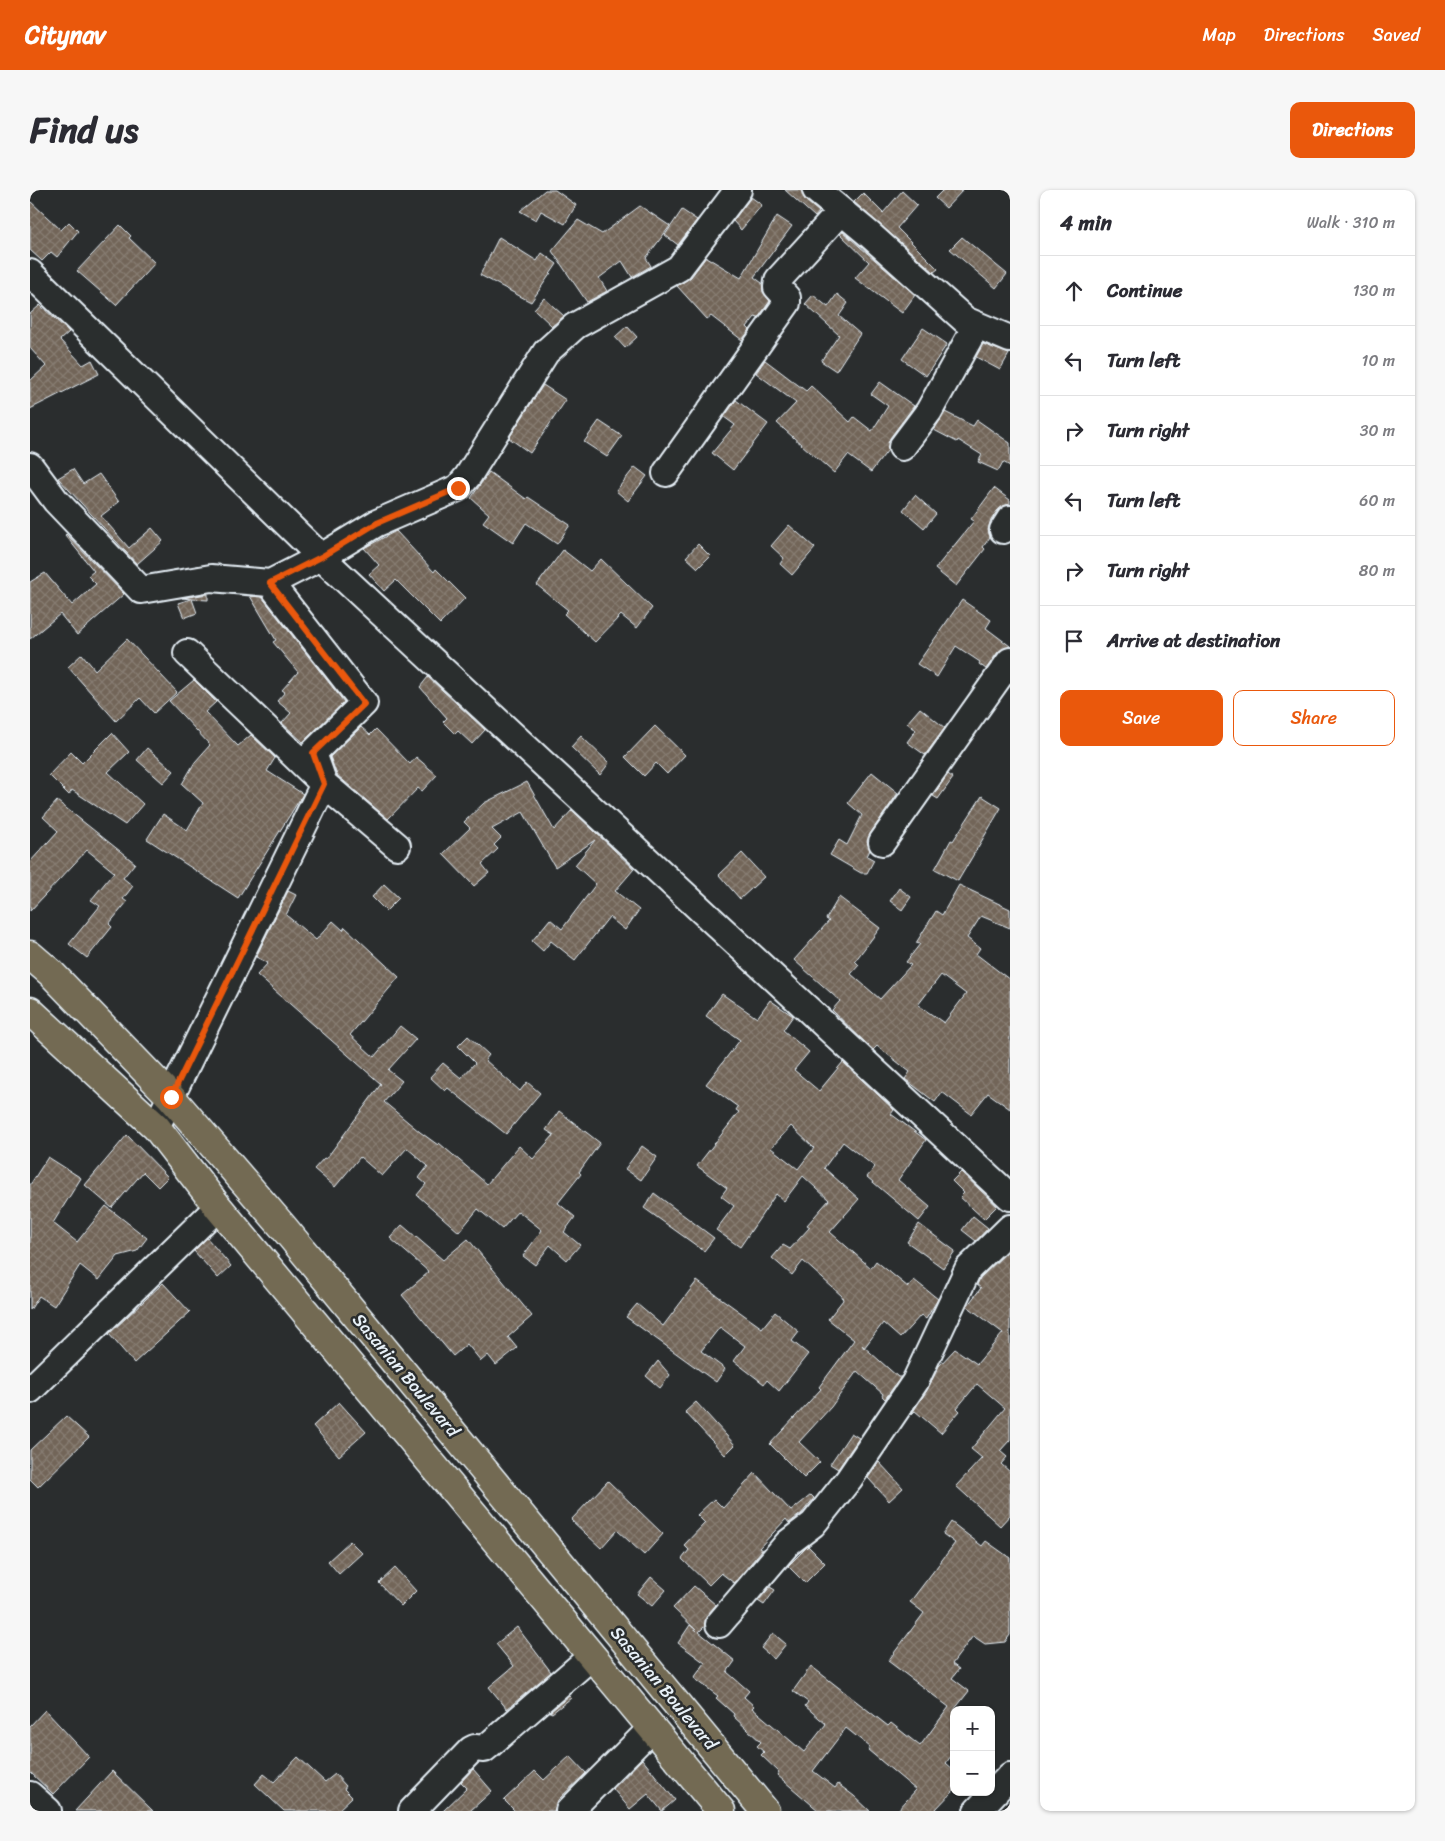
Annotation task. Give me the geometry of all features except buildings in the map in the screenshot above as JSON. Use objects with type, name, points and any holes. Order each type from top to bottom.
[{"type":"highway","name":"Sasanian Boulevard","points":[[30,955],[51,972],[171,1097],[290,1235],[765,1811]]},
{"type":"highway","name":"Sasanian Boulevard","points":[[30,1011],[156,1127],[218,1207],[721,1811]]},
{"type":"street","points":[[30,466],[56,501],[142,590],[211,578],[270,583],[321,557],[377,523],[458,488],[468,476],[546,352],[575,326],[679,268],[738,190]]},
{"type":"street","points":[[819,191],[965,320],[1010,339]]},
{"type":"street","points":[[666,473],[787,303],[787,298],[777,287],[778,280],[841,211]]},
{"type":"street","points":[[30,273],[321,557],[1010,1197]]},
{"type":"street","points":[[902,447],[929,410],[976,326]]},
{"type":"street","points":[[156,1127],[324,784],[313,753],[364,704],[270,583]]},
{"type":"street","points":[[187,653],[324,784],[396,846]]},
{"type":"street","points":[[882,842],[1010,661]]},
{"type":"street","points":[[30,1390],[218,1207]]},
{"type":"street","points":[[719,1624],[788,1543],[813,1524],[849,1479],[915,1382],[968,1269],[1010,1228]]},
{"type":"street","points":[[412,1811],[472,1750],[489,1745],[592,1656]]},
{"type":"street","points":[[569,1811],[652,1728]]},
{"type":"street","points":[[982,1810],[1010,1776]]},
{"type":"street","points":[[30,1795],[48,1811]]},
{"type":"route","points":[[171,1097],[324,784],[313,753],[364,704],[270,583],[321,557],[377,523],[458,488]]}]
